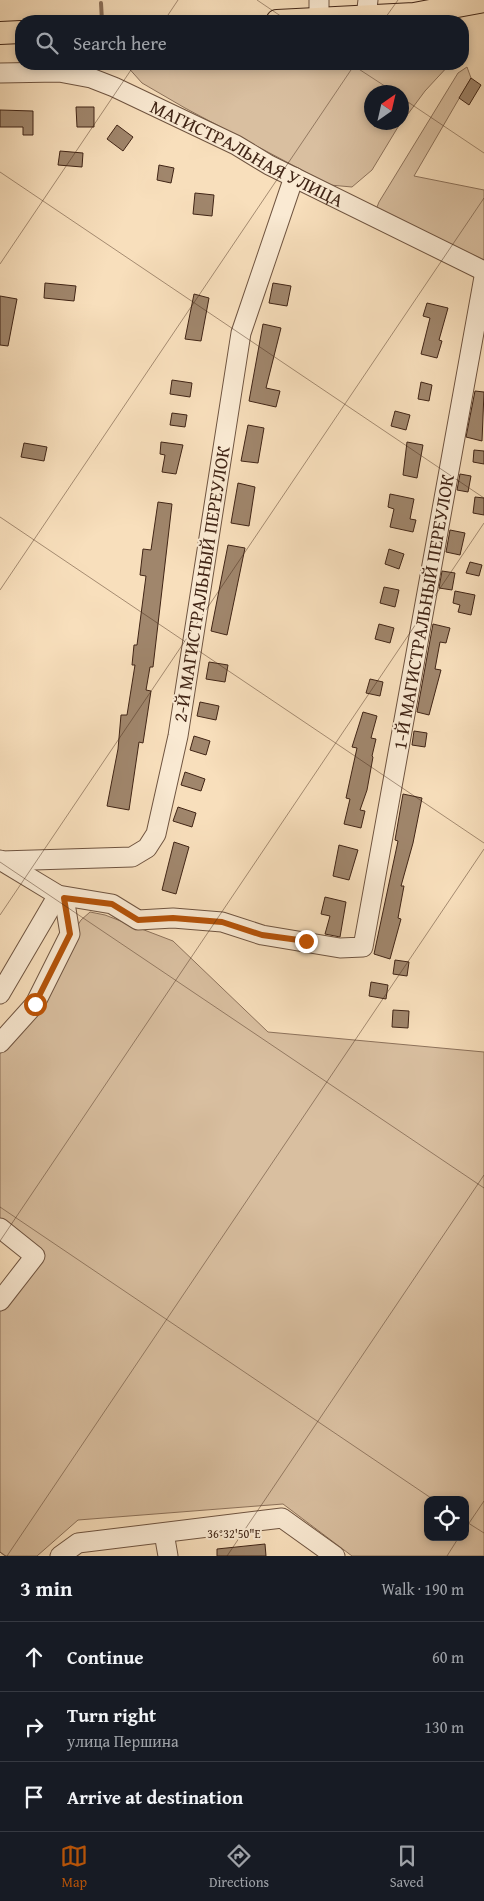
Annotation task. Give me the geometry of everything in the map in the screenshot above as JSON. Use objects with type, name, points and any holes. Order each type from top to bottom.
[{"type":"main road","points":[[300,15],[319,10],[367,9],[484,1]]},
{"type":"main road","points":[[0,33],[15,32]]},
{"type":"street","name":"МАГИСТРАЛЬНАЯ УЛИЦА","points":[[0,73],[60,72],[91,78],[114,86],[236,144],[294,177],[484,272]]},
{"type":"street","name":"2-Й МАГИСТРАЛЬНЫЙ ПЕРЕУЛОК","points":[[1,860],[132,857],[146,848],[156,834],[178,736],[241,333],[294,177]]},
{"type":"street","name":"1-Й МАГИСТРАЛЬНЫЙ ПЕРЕУЛОК","points":[[61,896],[112,904],[138,920],[173,918],[222,922],[262,935],[340,948],[363,947],[484,276]]},
{"type":"street","points":[[0,1043],[35,1004],[70,934],[61,896],[1,860]]},
{"type":"street","points":[[0,994],[61,896]]},
{"type":"street","points":[[0,1228],[36,1256],[0,1301]]},
{"type":"street","points":[[60,1556],[78,1543],[282,1518],[335,1556]]},
{"type":"street","points":[[164,1533],[168,1556]]},
{"type":"shaded area","points":[[130,70],[444,70],[425,91],[409,113],[409,85],[364,85],[364,130],[396,130],[372,170],[352,187],[330,185],[142,83]]},
{"type":"shaded area","points":[[462,70],[468,70],[471,78],[414,176],[484,190],[484,264],[375,212],[379,202],[458,73]]},
{"type":"shaded area","points":[[90,912],[105,915],[173,941],[268,1032],[484,1052],[484,1556],[352,1556],[283,1504],[78,1520],[37,1556],[5,1556],[0,1552],[0,1305],[39,1255],[0,1221],[0,1048],[81,920]]},
{"type":"building","points":[[471,78],[481,85],[469,105],[459,98]]},
{"type":"building","points":[[76,107],[94,107],[94,127],[77,127]]},
{"type":"building","points":[[0,110],[33,111],[33,135],[23,135],[23,127],[0,127]]},
{"type":"building","points":[[117,125],[133,137],[123,151],[107,139]]},
{"type":"building","points":[[60,151],[83,153],[82,167],[58,165]]},
{"type":"building","points":[[159,165],[174,168],[171,183],[157,180]]},
{"type":"building","points":[[195,193],[214,195],[212,216],[193,214]]},
{"type":"building","points":[[45,283],[76,286],[74,301],[44,298]]},
{"type":"building","points":[[273,283],[291,286],[287,306],[269,303]]},
{"type":"building","points":[[194,294],[209,298],[201,341],[185,339]]},
{"type":"building","points":[[0,296],[17,299],[8,346],[0,345]]},
{"type":"building","points":[[427,303],[448,308],[439,340],[442,341],[437,358],[421,354],[430,318],[423,316]]},
{"type":"building","points":[[263,324],[281,328],[266,388],[280,391],[276,407],[249,401]]},
{"type":"building","points":[[172,380],[192,383],[190,397],[170,394]]},
{"type":"building","points":[[421,382],[432,385],[429,401],[418,399]]},
{"type":"building","points":[[475,391],[484,392],[482,441],[466,437]]},
{"type":"building","points":[[395,411],[410,415],[406,430],[391,426]]},
{"type":"building","points":[[172,413],[187,415],[185,427],[170,425]]},
{"type":"building","points":[[248,425],[264,428],[258,463],[241,461]]},
{"type":"building","points":[[161,442],[183,445],[176,474],[162,472],[165,455],[160,454]]},
{"type":"building","points":[[407,442],[423,445],[417,478],[403,475]]},
{"type":"building","points":[[24,443],[47,447],[44,461],[21,457]]},
{"type":"building","points":[[474,450],[484,451],[484,464],[473,462]]},
{"type":"building","points":[[460,474],[471,476],[468,492],[457,490]]},
{"type":"building","points":[[238,483],[255,487],[249,526],[231,523]]},
{"type":"building","points":[[390,494],[414,499],[410,519],[416,520],[413,532],[390,527],[394,509],[388,507]]},
{"type":"building","points":[[475,497],[484,498],[484,515],[473,513]]},
{"type":"building","points":[[158,502],[172,504],[153,667],[150,667],[146,690],[151,691],[143,743],[139,742],[129,810],[107,806],[118,749],[121,715],[127,715],[135,665],[132,665],[134,645],[137,645],[146,576],[140,575],[143,549],[151,550]]},
{"type":"building","points":[[450,530],[465,533],[460,555],[446,552]]},
{"type":"building","points":[[228,545],[245,548],[227,635],[211,631]]},
{"type":"building","points":[[389,549],[404,554],[399,569],[385,564]]},
{"type":"building","points":[[470,562],[482,565],[479,576],[466,573]]},
{"type":"building","points":[[442,571],[455,573],[452,590],[439,588]]},
{"type":"building","points":[[384,587],[399,590],[395,607],[380,603]]},
{"type":"building","points":[[455,591],[475,595],[471,615],[458,612],[460,605],[453,603]]},
{"type":"building","points":[[379,624],[394,628],[390,643],[375,639]]},
{"type":"building","points":[[433,624],[450,628],[446,643],[440,642],[435,669],[441,670],[429,715],[417,712]]},
{"type":"building","points":[[209,662],[228,665],[225,682],[206,679]]},
{"type":"building","points":[[370,679],[383,682],[380,696],[366,693]]},
{"type":"building","points":[[200,702],[219,706],[216,720],[197,716]]},
{"type":"building","points":[[363,712],[377,716],[371,738],[376,739],[373,757],[367,790],[360,810],[365,811],[361,828],[344,824],[350,799],[346,798],[357,748],[352,747]]},
{"type":"building","points":[[414,731],[427,733],[425,747],[412,745]]},
{"type":"building","points":[[194,736],[210,741],[206,755],[190,750]]},
{"type":"building","points":[[185,772],[205,779],[201,791],[181,785]]},
{"type":"building","points":[[403,794],[422,798],[413,843],[401,886],[404,886],[398,918],[401,919],[390,959],[374,954],[398,841],[395,840]]},
{"type":"building","points":[[178,807],[196,813],[192,827],[173,821]]},
{"type":"building","points":[[174,842],[189,847],[176,894],[162,890]]},
{"type":"building","points":[[339,845],[358,850],[349,880],[333,876]]},
{"type":"building","points":[[325,897],[346,902],[340,937],[325,934],[330,916],[321,914]]},
{"type":"building","points":[[395,960],[409,962],[407,976],[393,974]]},
{"type":"building","points":[[371,982],[388,985],[386,999],[369,996]]},
{"type":"building","points":[[393,1010],[409,1011],[408,1028],[392,1027]]},
{"type":"building","points":[[265,1544],[266,1556],[217,1556],[217,1549]]},
{"type":"waterway","points":[[101,3],[102,15]]},
{"type":"route","points":[[35,1004],[70,934],[64,898],[112,904],[138,920],[173,918],[222,922],[262,935],[306,941]]}]
